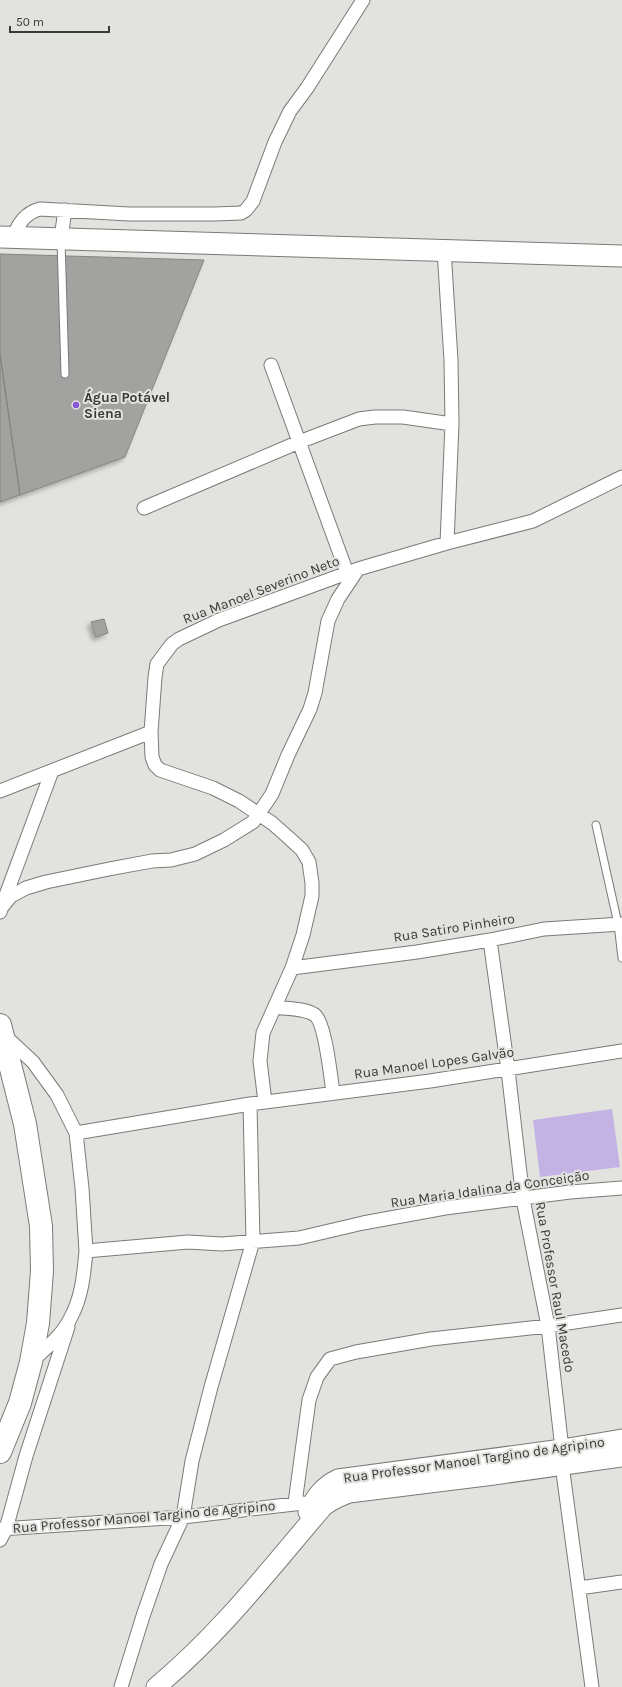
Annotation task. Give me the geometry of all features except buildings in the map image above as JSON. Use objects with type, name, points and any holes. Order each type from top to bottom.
[{"type":"highway","points":[[0,1452],[20,1403],[31,1362],[38,1323],[42,1271],[41,1226],[25,1124],[1,1029]]},
{"type":"main road","points":[[6,237],[622,256]]},
{"type":"street","points":[[6,237],[29,213],[40,209],[167,215],[241,213],[246,210],[253,201],[275,142],[290,111],[363,0]]},
{"type":"street","points":[[61,238],[66,210]]},
{"type":"street","points":[[444,250],[451,360],[452,424],[447,543]]},
{"type":"street","points":[[1,909],[11,896],[26,888],[46,882],[130,865],[171,860],[195,854],[224,840],[253,822],[272,794],[288,755],[312,704],[328,621],[353,571],[299,442],[271,365]]},
{"type":"street","points":[[144,508],[299,442],[359,419],[375,417],[402,417],[452,424]]},
{"type":"street","name":"Rua Manoel Severino Neto","points":[[265,1102],[261,1081],[261,1047],[266,1024],[292,968],[303,935],[312,896],[311,870],[302,850],[284,833],[259,814],[213,788],[160,770],[155,765],[152,757],[151,732],[157,664],[172,644],[179,639],[219,620],[353,571],[447,543],[533,521],[622,477]]},
{"type":"street","points":[[0,791],[151,732]]},
{"type":"street","points":[[1,909],[52,771]]},
{"type":"street","name":"Rua Satiro Pinheiro","points":[[292,968],[417,952],[490,940],[544,929],[620,924]]},
{"type":"street","name":"Rua Professor Raul Macedo","points":[[490,940],[508,1070],[523,1199],[548,1326],[562,1457],[592,1687]]},
{"type":"street","points":[[275,1007],[308,1012],[315,1015],[319,1020],[324,1036],[334,1093]]},
{"type":"street","points":[[1,1029],[33,1062],[57,1095],[76,1133],[82,1188],[86,1251],[80,1293],[2,1533]]},
{"type":"street","name":"Rua Manoel Lopes Galvão","points":[[76,1133],[250,1104],[508,1070],[566,1059],[622,1051]]},
{"type":"street","points":[[121,1687],[161,1564],[183,1517],[192,1461],[211,1387],[253,1241],[250,1104]]},
{"type":"street","name":"Rua Maria Idalina da Conceição","points":[[86,1251],[188,1242],[222,1244],[299,1238],[364,1223],[445,1208],[570,1192],[622,1188]]},
{"type":"street","points":[[156,1687],[178,1669],[220,1627],[298,1537],[310,1505],[309,1400],[317,1377],[330,1359],[356,1352],[431,1339],[548,1326],[622,1315]]},
{"type":"street","points":[[31,1362],[57,1338],[71,1318]]},
{"type":"street","name":"Rua Professor Manoel Targino de Agripino","points":[[562,1457],[622,1439]]},
{"type":"street","name":"Rua Professor Manoel Targino de Agripino","points":[[2,1533],[310,1505],[329,1483],[338,1479],[562,1457],[622,1457]]},
{"type":"street","points":[[579,1588],[622,1582]]},
{"type":"lane","points":[[61,238],[64,374]]},
{"type":"lane","points":[[596,825],[620,924],[622,958]]},
{"type":"shaded area","points":[[612,1109],[620,1167],[540,1177],[533,1120]]},
{"type":"place","name":"Água Potável Siena","points":[[76,405]]}]
